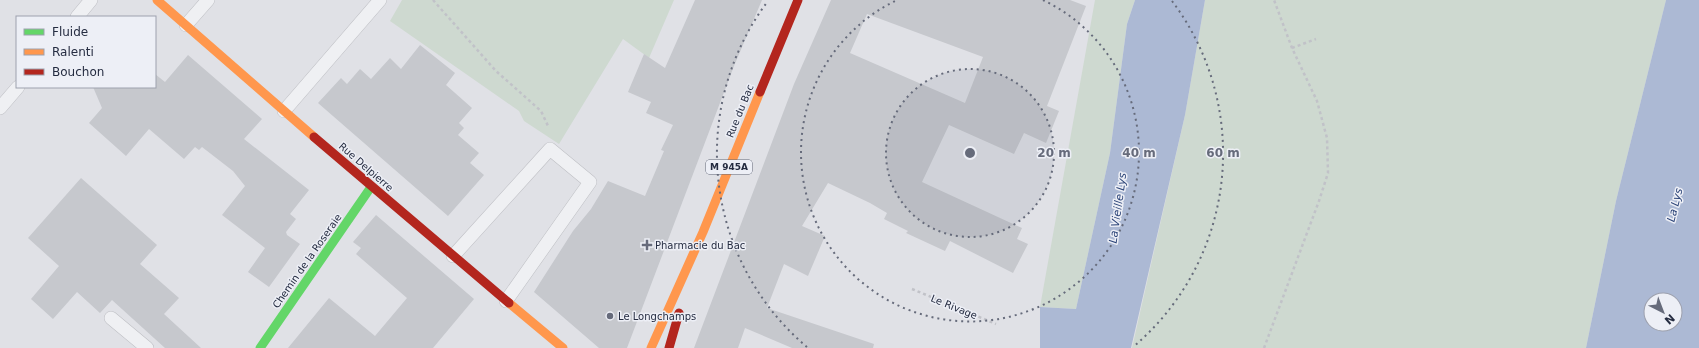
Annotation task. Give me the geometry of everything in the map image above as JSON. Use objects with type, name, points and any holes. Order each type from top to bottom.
[{"type":"street","name":"Rue Delpierre","points":[[157,0],[371,187],[563,348]]},
{"type":"street","name":"Rue du Bac","points":[[652,348],[703,232],[798,0]]},
{"type":"street","name":"Chemin de la Roseraie","points":[[260,348],[371,187]]},
{"type":"street","name":"Rue du Bac","points":[[669,348],[703,232]]},
{"type":"lane","points":[[78,16],[91,0]]},
{"type":"lane","points":[[186,25],[208,0]]},
{"type":"lane","points":[[284,111],[380,0]]},
{"type":"lane","points":[[0,108],[17,88]]},
{"type":"lane","points":[[453,256],[550,149],[590,182],[506,301]]},
{"type":"lane","points":[[112,318],[147,348]]},
{"type":"path","points":[[433,0],[496,71],[541,111],[549,129],[550,149]]},
{"type":"path","points":[[1264,348],[1319,201],[1328,172],[1327,138],[1317,101],[1292,48],[1274,0]]},
{"type":"path","points":[[1292,48],[1316,39]]},
{"type":"path","name":"Le Rivage","points":[[912,290],[996,324]]},
{"type":"shaded area","points":[[402,0],[674,0],[649,58],[623,39],[559,144],[524,121],[519,111],[390,21]]},
{"type":"shaded area","points":[[1095,0],[1135,0],[1127,24],[1110,153],[1076,309],[1040,307]]},
{"type":"shaded area","points":[[1205,0],[1666,0],[1616,201],[1586,348],[1132,348],[1185,115]]},
{"type":"water","name":"La Vieille Lys","points":[[1135,0],[1205,0],[1185,115],[1131,348],[1040,348],[1040,307],[1076,309],[1110,153],[1127,24]]},
{"type":"water","name":"La Lys","points":[[1666,0],[1699,0],[1699,348],[1586,348],[1616,201]]},
{"type":"building","points":[[695,0],[762,0],[734,66],[627,348],[599,348],[534,292],[573,231],[591,209],[608,181],[645,196],[664,151],[661,150],[673,125],[646,113],[651,102],[628,92],[644,54],[665,68]]},
{"type":"building","points":[[831,0],[1070,0],[1086,6],[1047,106],[1059,111],[1046,143],[1024,133],[1014,154],[949,125],[922,182],[1022,228],[1017,239],[1028,244],[1013,273],[950,241],[945,251],[906,233],[908,231],[884,219],[887,213],[870,203],[828,183],[802,226],[825,236],[808,276],[784,264],[767,308],[874,344],[873,348],[792,348],[745,328],[738,348],[694,348],[794,84]],"holes":[[[867,14],[983,57],[965,103],[850,53]]]},
{"type":"building","points":[[420,45],[455,73],[446,85],[472,108],[459,123],[464,128],[458,135],[479,153],[470,163],[484,175],[448,216],[318,103],[341,78],[347,84],[360,69],[371,79],[390,58],[401,69]]},
{"type":"building","points":[[188,55],[262,119],[244,139],[309,190],[290,214],[296,219],[286,232],[287,235],[300,244],[269,287],[248,272],[265,248],[222,215],[245,186],[233,171],[202,147],[199,150],[195,147],[184,159],[149,129],[126,156],[89,123],[102,108],[93,88],[156,88],[156,75],[165,82]]},
{"type":"building","points":[[81,178],[157,245],[140,264],[179,298],[164,314],[201,348],[165,348],[112,300],[100,313],[77,292],[53,319],[31,299],[59,266],[28,238]]},
{"type":"building","points":[[376,215],[474,299],[433,348],[288,348],[329,298],[375,336],[407,298],[356,254],[361,248],[353,242]]},
{"type":"traffic: fast","points":[[260,348],[371,187]]},
{"type":"traffic: slow","points":[[157,0],[314,137]]},
{"type":"traffic: slow","points":[[651,348],[703,232],[760,92]]},
{"type":"traffic: slow","points":[[509,303],[563,348]]},
{"type":"traffic: jam","points":[[760,92],[798,0]]},
{"type":"traffic: jam","points":[[314,137],[509,303]]},
{"type":"traffic: jam","points":[[669,348],[679,313]]},
{"type":"place","name":"Pharmacie du Bac","points":[[647,245]]},
{"type":"place","name":"Le Longchamps","points":[[610,316]]}]
